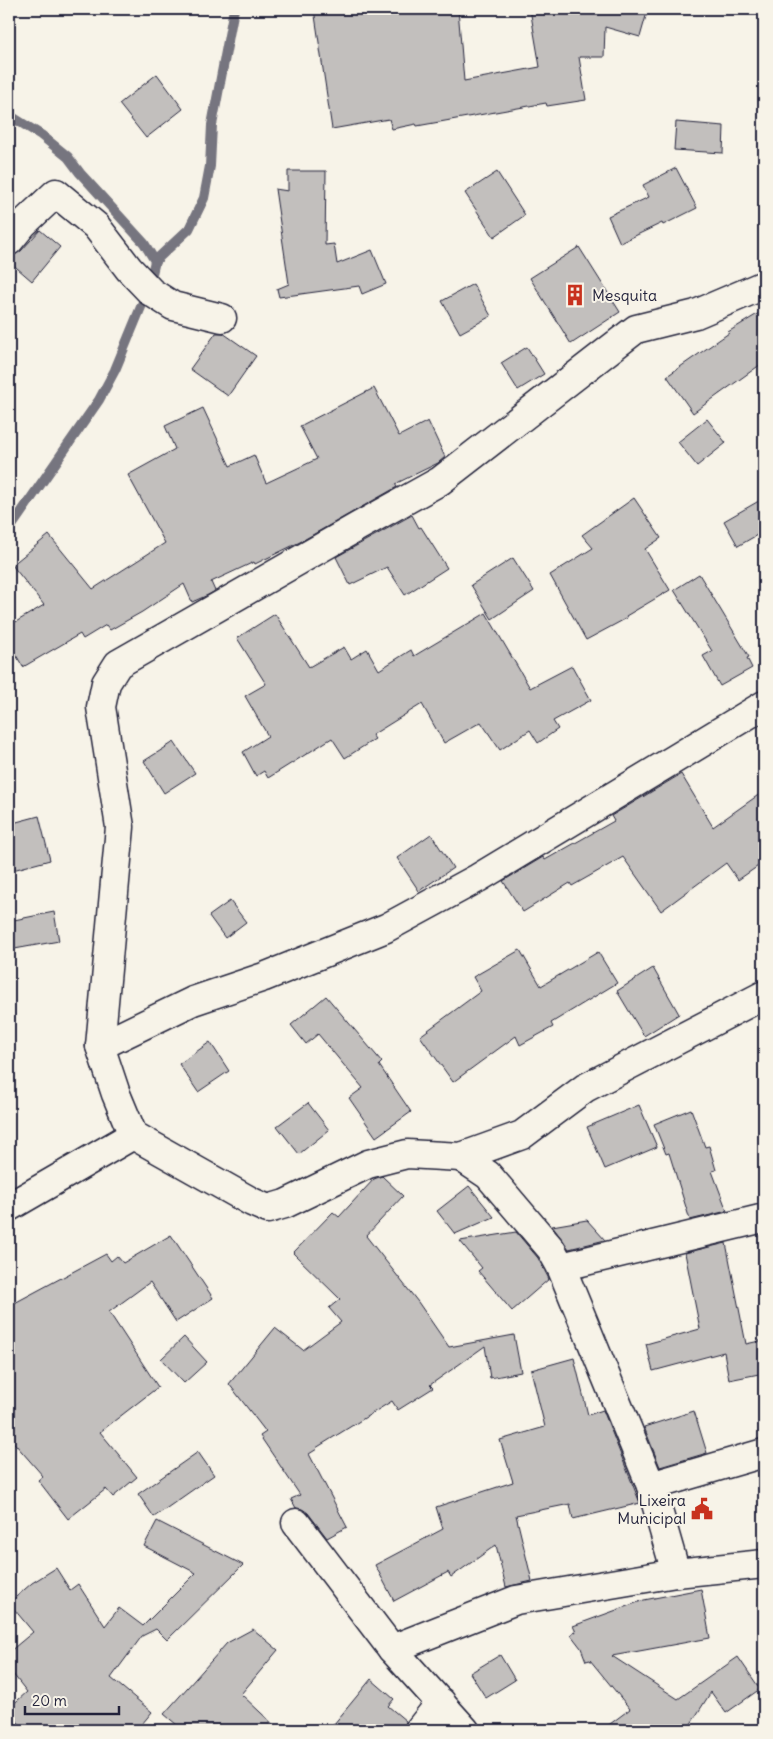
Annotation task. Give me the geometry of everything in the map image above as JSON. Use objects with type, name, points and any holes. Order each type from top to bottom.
[{"type":"street","points":[[9,241],[23,224],[56,193],[96,226],[129,269],[151,292],[172,306],[222,318]]},
{"type":"street","points":[[764,285],[696,314],[636,329],[440,481],[118,664],[106,683],[101,707],[120,828],[100,1046],[116,1094],[133,1135],[252,1202],[268,1209],[285,1204],[368,1164],[407,1154],[461,1157],[522,1135],[585,1088],[764,994]]},
{"type":"street","points":[[100,1046],[193,1001],[264,977],[386,928],[478,878],[764,705]]},
{"type":"street","points":[[9,1207],[133,1135]]},
{"type":"street","points":[[461,1157],[488,1175],[551,1249],[561,1267],[651,1486],[676,1573]]},
{"type":"street","points":[[561,1267],[764,1218]]},
{"type":"street","points":[[651,1486],[764,1453]]},
{"type":"street","points":[[296,1523],[392,1649],[465,1730]]},
{"type":"street","points":[[392,1649],[516,1600],[676,1573],[764,1564]]},
{"type":"street","points":[[419,1730],[441,1702]]},
{"type":"building","points":[[314,9],[458,9],[464,81],[540,67],[530,9],[648,9],[640,37],[605,27],[604,57],[579,57],[586,100],[547,106],[546,103],[392,129],[389,119],[332,129]]},
{"type":"building","points":[[157,74],[183,109],[146,138],[119,104]]},
{"type":"building","points":[[676,122],[724,126],[723,153],[674,150]]},
{"type":"building","points":[[676,168],[697,208],[620,243],[608,216],[649,197],[643,185]]},
{"type":"building","points":[[288,171],[326,171],[325,245],[334,244],[337,264],[372,250],[386,284],[362,294],[359,286],[279,297],[277,289],[289,284],[275,189],[288,191]]},
{"type":"building","points":[[497,172],[525,215],[494,237],[465,193]]},
{"type":"building","points":[[40,230],[60,247],[32,281],[10,262],[13,256],[21,251]]},
{"type":"building","name":"Mesquita","points":[[579,247],[620,312],[571,344],[530,278]]},
{"type":"building","points":[[473,284],[491,316],[460,333],[442,301]]},
{"type":"building","points":[[764,310],[764,362],[693,413],[667,376],[728,332]]},
{"type":"building","points":[[216,333],[223,333],[256,356],[228,396],[190,369]]},
{"type":"building","points":[[527,347],[544,374],[518,390],[501,363]]},
{"type":"building","points":[[374,388],[399,436],[428,421],[445,457],[438,463],[395,484],[397,487],[300,542],[255,564],[254,562],[211,582],[215,591],[208,595],[192,602],[184,584],[142,612],[110,630],[106,625],[83,639],[80,634],[23,667],[9,643],[9,626],[44,605],[12,565],[49,535],[93,589],[165,543],[128,475],[175,449],[165,426],[203,408],[230,466],[254,455],[266,483],[317,459],[300,426]]},
{"type":"building","points":[[707,419],[726,443],[697,466],[678,442]]},
{"type":"building","points":[[634,498],[661,538],[645,549],[670,590],[626,616],[627,618],[586,640],[550,575],[593,548],[582,535]]},
{"type":"building","points":[[764,498],[764,531],[738,546],[724,521]]},
{"type":"building","points":[[412,515],[447,568],[405,595],[387,567],[350,585],[336,557]]},
{"type":"building","points":[[513,558],[534,591],[492,619],[471,585]]},
{"type":"building","points":[[699,574],[749,657],[747,658],[752,668],[720,686],[703,656],[712,651],[674,590]]},
{"type":"building","points":[[486,613],[530,688],[572,666],[591,700],[553,721],[558,729],[538,743],[530,730],[500,750],[481,722],[444,743],[422,704],[372,735],[375,739],[345,758],[332,738],[268,778],[264,771],[256,776],[243,752],[268,736],[245,696],[266,684],[237,638],[275,614],[309,667],[344,647],[351,659],[367,649],[379,670],[411,650],[414,656]]},
{"type":"building","points":[[174,742],[195,773],[164,793],[144,761]]},
{"type":"building","points":[[681,774],[713,827],[764,791],[764,862],[738,880],[726,863],[661,911],[623,857],[572,886],[570,883],[523,912],[503,881],[543,857],[545,860],[614,821],[611,816]]},
{"type":"building","points":[[39,816],[50,860],[9,871],[9,824]]},
{"type":"building","points":[[431,834],[453,868],[419,891],[397,858]]},
{"type":"building","points":[[230,901],[246,922],[225,938],[209,916]]},
{"type":"building","points":[[54,912],[59,941],[9,950],[9,921]]},
{"type":"building","points":[[520,950],[541,986],[598,952],[617,983],[551,1023],[553,1027],[520,1045],[516,1036],[453,1082],[420,1036],[481,991],[473,977]]},
{"type":"building","points":[[653,968],[679,1014],[644,1036],[617,991]]},
{"type":"building","points":[[326,996],[382,1062],[379,1065],[411,1112],[376,1137],[349,1098],[363,1088],[318,1034],[306,1044],[291,1025]]},
{"type":"building","points":[[210,1042],[229,1071],[198,1092],[179,1064]]},
{"type":"building","points":[[308,1103],[329,1130],[299,1154],[277,1126]]},
{"type":"building","points":[[639,1105],[657,1147],[605,1169],[587,1127]]},
{"type":"building","points":[[691,1109],[705,1147],[709,1146],[716,1170],[712,1171],[727,1211],[690,1220],[669,1153],[666,1154],[654,1124]]},
{"type":"building","points":[[382,1176],[403,1196],[366,1236],[418,1302],[449,1347],[514,1335],[521,1372],[490,1378],[485,1346],[430,1385],[433,1388],[398,1410],[392,1401],[316,1448],[309,1454],[347,1527],[327,1538],[308,1513],[296,1508],[291,1499],[300,1495],[260,1436],[266,1432],[229,1384],[275,1328],[303,1350],[341,1322],[329,1308],[340,1299],[293,1253],[333,1212],[339,1217],[374,1179]]},
{"type":"building","points":[[469,1186],[494,1217],[455,1234],[437,1211]]},
{"type":"building","points":[[587,1220],[605,1240],[569,1249],[552,1226]]},
{"type":"building","points":[[516,1232],[538,1258],[549,1279],[512,1311],[478,1271],[482,1268],[460,1241]]},
{"type":"building","points":[[171,1235],[213,1298],[176,1322],[150,1282],[109,1312],[158,1387],[100,1432],[137,1477],[113,1497],[106,1489],[68,1519],[38,1480],[43,1476],[9,1437],[9,1306],[106,1254],[111,1261],[117,1256],[123,1263]]},
{"type":"building","points":[[726,1243],[746,1344],[764,1340],[764,1373],[729,1380],[724,1352],[653,1371],[646,1344],[700,1329],[685,1253]]},
{"type":"building","points":[[184,1337],[207,1362],[184,1383],[161,1359]]},
{"type":"building","points":[[574,1358],[588,1415],[603,1410],[640,1503],[573,1519],[570,1504],[516,1515],[532,1581],[506,1587],[496,1545],[451,1577],[448,1572],[394,1601],[375,1565],[443,1529],[436,1507],[513,1482],[500,1440],[545,1427],[531,1370]]},
{"type":"building","points":[[694,1411],[707,1453],[660,1467],[644,1427]]},
{"type":"building","points":[[198,1452],[214,1475],[154,1517],[138,1494]]},
{"type":"building","points":[[157,1521],[243,1565],[167,1640],[156,1629],[142,1636],[111,1678],[152,1712],[137,1730],[25,1730],[9,1712],[9,1708],[27,1692],[9,1669],[9,1652],[33,1632],[9,1603],[32,1583],[56,1568],[70,1590],[78,1584],[105,1626],[119,1608],[143,1626],[196,1573],[144,1546]]},
{"type":"building","points":[[701,1589],[710,1638],[612,1656],[678,1699],[738,1657],[760,1689],[726,1713],[711,1692],[687,1730],[602,1730],[630,1709],[590,1660],[586,1661],[581,1648],[571,1635],[574,1631],[576,1632],[573,1626],[644,1600]]},
{"type":"building","points":[[253,1629],[278,1650],[241,1694],[279,1730],[183,1730],[164,1714],[227,1643]]},
{"type":"building","points":[[500,1655],[515,1680],[486,1698],[470,1673]]},
{"type":"building","points":[[371,1679],[394,1699],[388,1706],[406,1721],[404,1730],[329,1730]]},
{"type":"waterway","points":[[155,261],[189,229],[204,198],[210,166],[212,125],[234,9]]},
{"type":"waterway","points":[[9,115],[41,135],[68,157],[80,173],[144,243],[155,261],[148,290],[115,370],[99,400],[9,530]]},
{"type":"place","name":"Mesquita","points":[[575,295]]},
{"type":"place","name":"Lixeira Municipal","points":[[702,1509]]}]
